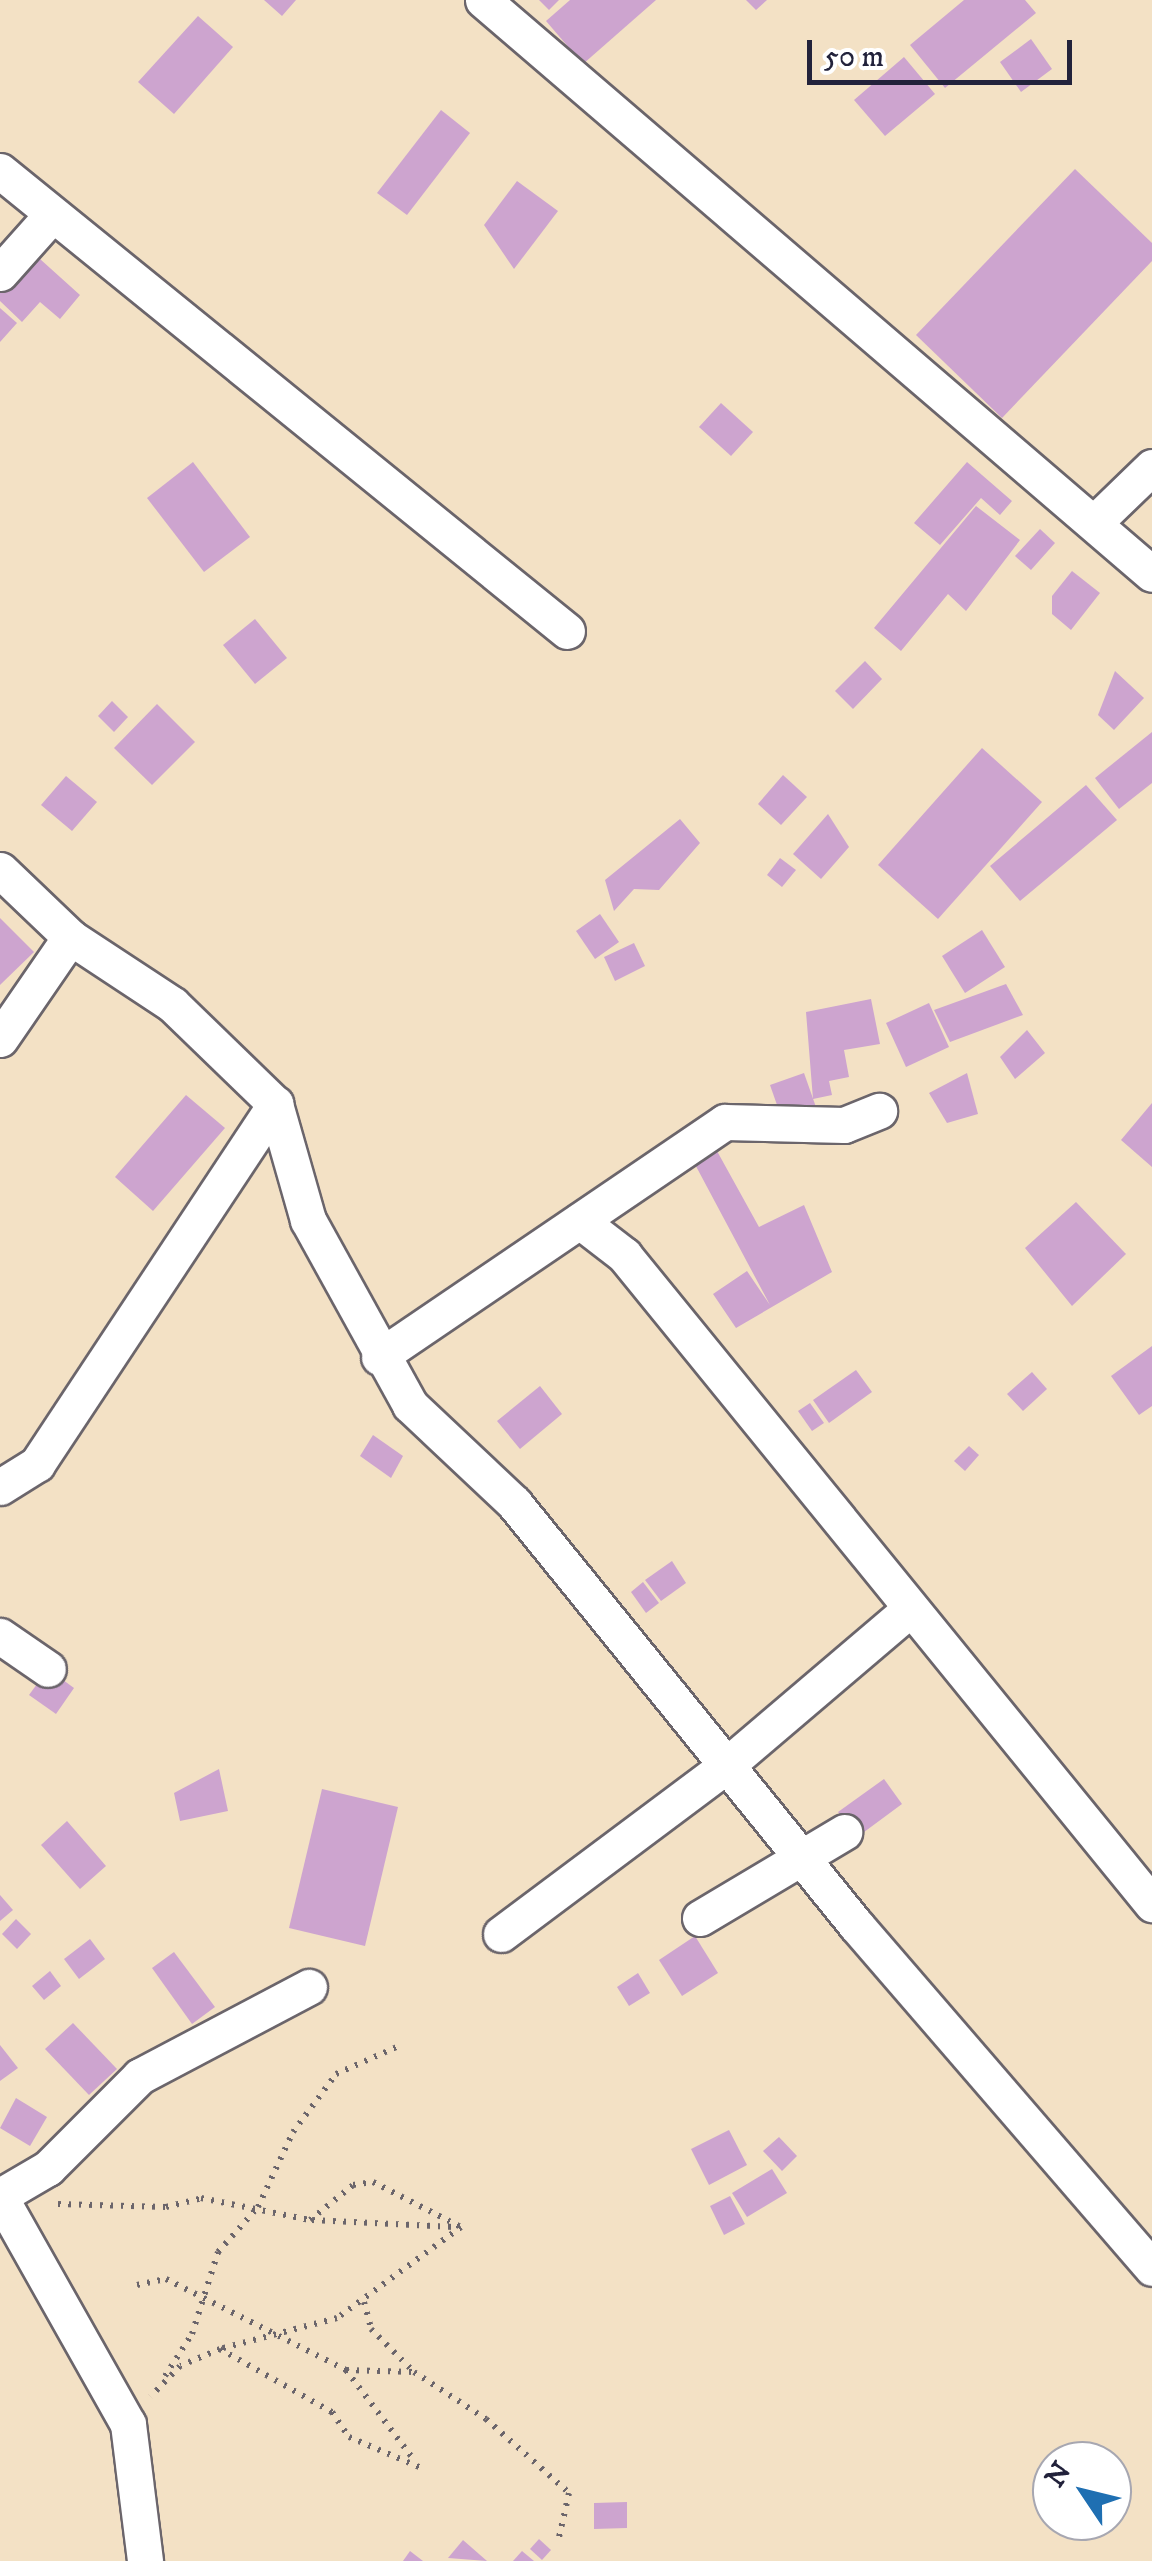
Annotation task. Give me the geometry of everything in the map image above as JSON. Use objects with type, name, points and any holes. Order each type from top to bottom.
[{"type":"street","points":[[483,0],[1152,574]]},
{"type":"street","points":[[0,171],[49,218],[567,631]]},
{"type":"street","points":[[0,273],[49,218]]},
{"type":"street","points":[[1095,522],[1152,467]]},
{"type":"street","points":[[0,870],[70,938],[173,1004],[276,1104],[308,1220],[379,1357],[410,1405],[514,1503],[1152,2268]]},
{"type":"street","points":[[0,1040],[70,938]]},
{"type":"street","points":[[0,1487],[37,1464],[276,1104]]},
{"type":"street","points":[[379,1357],[725,1122],[844,1125],[879,1112]]},
{"type":"street","points":[[580,1221],[624,1256],[1152,1904]]},
{"type":"street","points":[[502,1934],[728,1764],[910,1610]]},
{"type":"street","points":[[0,1636],[48,1669]]},
{"type":"street","points":[[700,1918],[748,1884],[808,1860],[844,1832]]},
{"type":"street","points":[[145,2561],[128,2424],[9,2192],[140,2076],[309,1987]]},
{"type":"path","points":[[128,2424],[159,2386],[204,2295],[218,2252],[258,2208],[293,2132],[336,2074],[401,2045]]},
{"type":"path","points":[[310,2220],[353,2185],[373,2182],[461,2227]]},
{"type":"path","points":[[9,2192],[56,2204],[166,2207],[202,2198],[310,2220],[461,2227]]},
{"type":"path","points":[[159,2386],[220,2348],[364,2302],[383,2276],[461,2227]]},
{"type":"path","points":[[138,2285],[166,2280],[204,2295],[346,2370],[424,2469]]},
{"type":"path","points":[[364,2302],[371,2329],[414,2372],[486,2418],[569,2493],[558,2542]]},
{"type":"path","points":[[220,2348],[332,2412],[349,2437],[410,2456]]},
{"type":"path","points":[[346,2370],[414,2372]]},
{"type":"building","points":[[264,0],[296,0],[282,16]]},
{"type":"building","points":[[539,0],[559,0],[549,10]]},
{"type":"building","points":[[570,0],[656,0],[583,64],[546,21]]},
{"type":"building","points":[[746,0],[767,0],[756,10]]},
{"type":"building","points":[[964,0],[1025,0],[1036,13],[945,88],[910,45]]},
{"type":"building","points":[[198,16],[233,47],[174,114],[138,82]]},
{"type":"building","points":[[1031,39],[1052,69],[1021,92],[1000,62]]},
{"type":"building","points":[[904,57],[935,94],[885,136],[854,100]]},
{"type":"building","points":[[441,110],[470,133],[407,215],[377,193]]},
{"type":"building","points":[[1075,169],[1152,243],[1152,261],[1002,418],[916,335]]},
{"type":"building","points":[[517,181],[558,211],[514,269],[484,225]]},
{"type":"building","points":[[30,250],[80,295],[60,319],[40,302],[22,322],[0,301],[0,285]]},
{"type":"building","points":[[0,308],[17,323],[0,342]]},
{"type":"building","points":[[721,403],[753,432],[731,456],[699,427]]},
{"type":"building","points":[[193,462],[250,537],[204,572],[147,498]]},
{"type":"building","points":[[967,462],[1012,501],[1000,515],[981,498],[940,545],[914,523]]},
{"type":"building","points":[[976,506],[1020,540],[966,611],[948,594],[901,651],[874,628]]},
{"type":"building","points":[[1040,529],[1055,543],[1031,570],[1015,556]]},
{"type":"building","points":[[1072,571],[1100,593],[1071,630],[1052,614],[1052,596]]},
{"type":"building","points":[[255,619],[287,658],[255,684],[223,645]]},
{"type":"building","points":[[865,661],[882,679],[853,709],[835,691]]},
{"type":"building","points":[[1115,671],[1144,698],[1114,730],[1098,715]]},
{"type":"building","points":[[112,701],[128,717],[114,732],[98,716]]},
{"type":"building","points":[[157,704],[195,742],[152,785],[114,748]]},
{"type":"building","points":[[1152,732],[1152,783],[1119,809],[1095,778]]},
{"type":"building","points":[[982,748],[1042,802],[938,919],[878,865]]},
{"type":"building","points":[[783,775],[807,797],[781,825],[758,804]]},
{"type":"building","points":[[66,776],[97,802],[72,831],[41,805]]},
{"type":"building","points":[[1086,785],[1117,820],[1020,901],[990,866]]},
{"type":"building","points":[[828,814],[849,847],[821,879],[793,854]]},
{"type":"building","points":[[680,819],[700,843],[659,890],[634,889],[614,911],[605,880]]},
{"type":"building","points":[[780,858],[796,870],[782,887],[767,875]]},
{"type":"building","points":[[600,914],[619,942],[595,959],[576,931]]},
{"type":"building","points":[[0,918],[34,952],[0,985]]},
{"type":"building","points":[[982,930],[1005,967],[965,993],[942,956]]},
{"type":"building","points":[[634,943],[645,966],[615,981],[604,957]]},
{"type":"building","points":[[1006,984],[1023,1015],[950,1042],[934,1010]]},
{"type":"building","points":[[871,999],[880,1044],[844,1050],[849,1077],[829,1081],[832,1095],[813,1099],[806,1012]]},
{"type":"building","points":[[929,1003],[949,1047],[906,1067],[886,1023]]},
{"type":"building","points":[[1027,1030],[1045,1053],[1015,1079],[1000,1057]]},
{"type":"building","points":[[804,1073],[817,1110],[783,1122],[770,1085]]},
{"type":"building","points":[[967,1073],[978,1114],[947,1123],[929,1093]]},
{"type":"building","points":[[186,1095],[225,1128],[153,1211],[115,1177]]},
{"type":"building","points":[[1152,1103],[1152,1167],[1121,1140]]},
{"type":"building","points":[[712,1142],[759,1227],[804,1205],[832,1272],[736,1328],[713,1294],[747,1271],[770,1305],[690,1155]]},
{"type":"building","points":[[1076,1202],[1126,1254],[1072,1306],[1025,1248]]},
{"type":"building","points":[[1152,1346],[1152,1406],[1139,1415],[1111,1376]]},
{"type":"building","points":[[856,1370],[872,1392],[829,1423],[813,1400]]},
{"type":"building","points":[[1032,1372],[1047,1389],[1023,1411],[1007,1394]]},
{"type":"building","points":[[540,1386],[562,1414],[520,1449],[497,1421]]},
{"type":"building","points":[[810,1403],[824,1423],[812,1431],[798,1411]]},
{"type":"building","points":[[373,1435],[403,1456],[391,1478],[360,1456]]},
{"type":"building","points":[[969,1446],[979,1455],[965,1471],[954,1461]]},
{"type":"building","points":[[672,1561],[686,1583],[661,1601],[645,1580]]},
{"type":"building","points":[[643,1582],[659,1603],[646,1613],[631,1592]]},
{"type":"building","points":[[48,1669],[74,1688],[56,1714],[29,1695]]},
{"type":"building","points":[[219,1769],[228,1811],[180,1821],[174,1793]]},
{"type":"building","points":[[884,1779],[902,1804],[856,1838],[838,1812]]},
{"type":"building","points":[[322,1789],[398,1807],[365,1946],[289,1928]]},
{"type":"building","points":[[67,1821],[106,1866],[80,1889],[41,1845]]},
{"type":"building","points":[[0,1895],[13,1910],[0,1921]]},
{"type":"building","points":[[16,1919],[31,1934],[17,1949],[2,1934]]},
{"type":"building","points":[[695,1936],[718,1973],[682,1996],[659,1960]]},
{"type":"building","points":[[90,1939],[105,1959],[79,1979],[64,1959]]},
{"type":"building","points":[[174,1952],[215,2007],[192,2024],[152,1968]]},
{"type":"building","points":[[50,1971],[61,1986],[44,2000],[32,1986]]},
{"type":"building","points":[[638,1973],[650,1993],[629,2006],[617,1987]]},
{"type":"building","points":[[73,2023],[117,2069],[89,2095],[45,2049]]},
{"type":"building","points":[[0,2045],[18,2068],[0,2081]]},
{"type":"building","points":[[16,2098],[47,2117],[30,2146],[0,2128]]},
{"type":"building","points":[[729,2130],[747,2165],[709,2185],[691,2149]]},
{"type":"building","points":[[779,2137],[797,2156],[782,2171],[763,2151]]},
{"type":"building","points":[[772,2169],[787,2193],[747,2217],[732,2193]]},
{"type":"building","points":[[730,2196],[745,2224],[724,2235],[710,2206]]},
{"type":"building","points":[[627,2502],[627,2528],[594,2529],[594,2503]]},
{"type":"building","points":[[539,2539],[551,2550],[542,2560],[530,2549]]},
{"type":"building","points":[[463,2540],[487,2561],[448,2558]]},
{"type":"building","points":[[410,2551],[423,2561],[403,2561]]},
{"type":"building","points":[[522,2551],[534,2561],[513,2561]]}]
